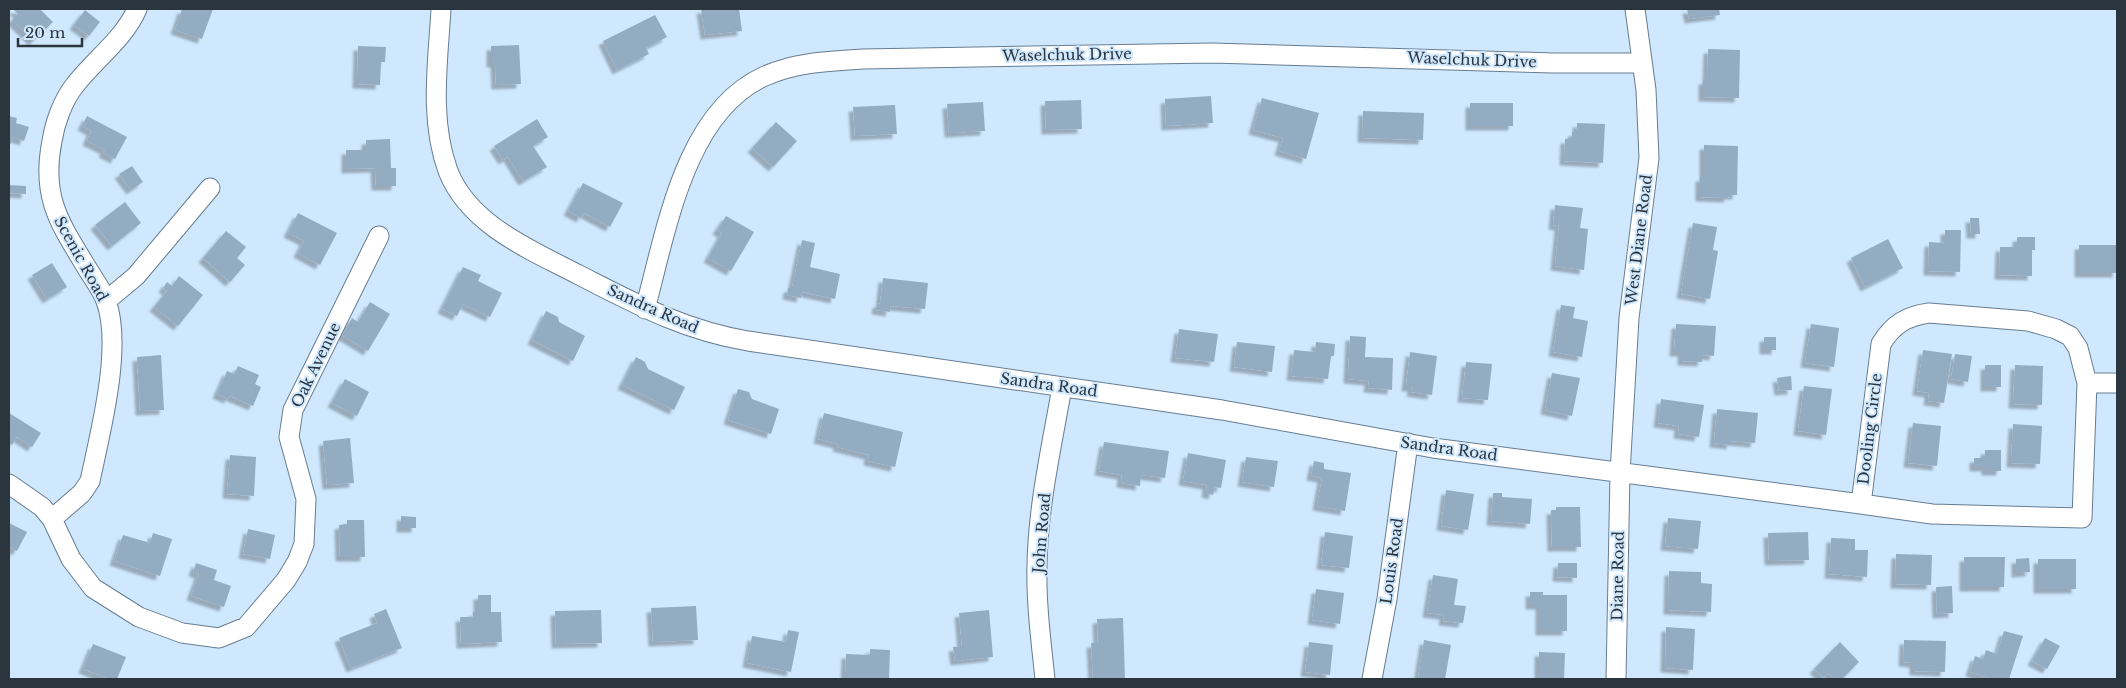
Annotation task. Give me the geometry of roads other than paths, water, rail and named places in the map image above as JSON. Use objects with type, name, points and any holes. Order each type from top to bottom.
[{"type":"street","name":"Scenic Road","points":[[52,518],[82,493],[90,481],[107,393],[113,338],[106,301],[64,231],[51,201],[48,168],[52,140],[60,110],[74,86],[112,45],[133,18],[137,9]]},
{"type":"street","name":"Sandra Road","points":[[441,9],[436,104],[441,151],[449,173],[462,195],[476,213],[520,245],[645,309],[714,335],[1222,410],[1408,443],[1861,504]]},
{"type":"street","name":"West Diane Road","points":[[1620,472],[1629,318],[1649,158],[1648,117],[1635,9]]},
{"type":"street","name":"Waselchuk Drive","points":[[645,309],[675,197],[695,150],[710,124],[743,89],[764,76],[786,68],[815,62],[862,59],[1212,53],[1554,63],[1642,62]]},
{"type":"street","points":[[106,301],[136,276],[210,188]]},
{"type":"street","name":"Oak Avenue","points":[[9,484],[42,507],[52,518],[71,559],[92,588],[139,617],[182,633],[205,637],[219,638],[246,627],[286,580],[297,562],[304,544],[306,499],[289,437],[293,410],[379,236]]},
{"type":"street","name":"Dooling Circle","points":[[1929,313],[2028,321],[2056,329],[2070,336],[2078,348],[2087,383],[2082,518],[1932,514],[1861,504],[1881,344],[1889,330],[1913,315],[1929,313]]},
{"type":"street","points":[[2087,383],[2117,383]]},
{"type":"street","name":"John Road","points":[[1045,679],[1038,600],[1037,563],[1043,502],[1062,387]]},
{"type":"street","name":"Louis Road","points":[[1372,679],[1387,599],[1408,443]]},
{"type":"street","name":"Diane Road","points":[[1616,679],[1620,472]]}]
